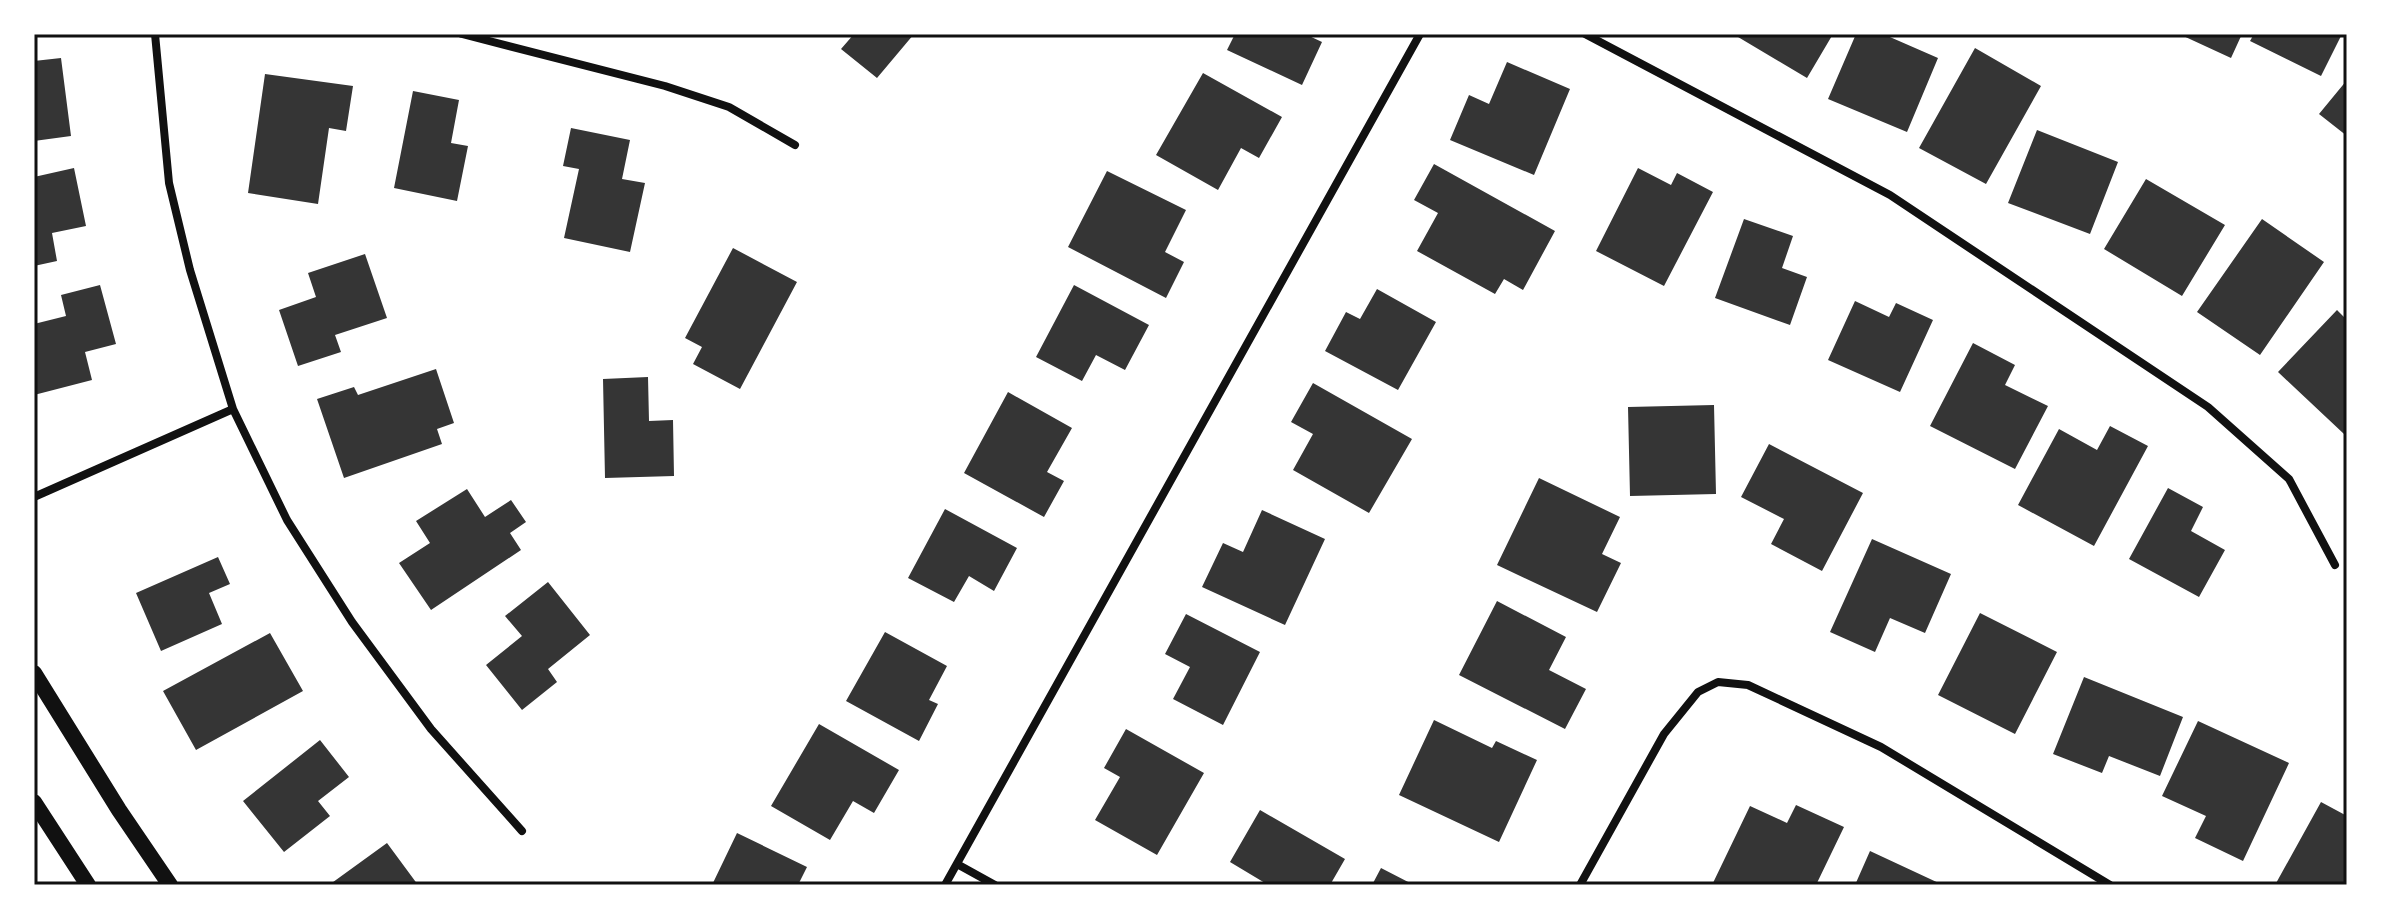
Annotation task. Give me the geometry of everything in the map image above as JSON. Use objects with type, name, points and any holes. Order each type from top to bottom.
[{"type":"main road","points":[[34,673],[119,810],[170,885]]},
{"type":"main road","points":[[34,802],[88,885]]},
{"type":"street","points":[[155,34],[169,183],[190,270],[233,409],[287,520],[352,622],[431,729],[522,831]]},
{"type":"street","points":[[462,34],[678,90],[729,107],[795,145]]},
{"type":"street","points":[[945,885],[1420,34]]},
{"type":"street","points":[[1585,34],[1890,195],[2208,407],[2289,479],[2335,565]]},
{"type":"street","points":[[34,497],[233,409]]},
{"type":"street","points":[[1580,885],[1664,734],[1698,692],[1718,682],[1748,685],[1881,747],[2110,885]]},
{"type":"street","points":[[957,864],[995,885]]},
{"type":"building","points":[[854,34],[914,34],[877,78],[841,49]]},
{"type":"building","points":[[1235,34],[1305,34],[1322,42],[1302,85],[1227,50]]},
{"type":"building","points":[[1733,34],[1833,34],[1807,78]]},
{"type":"building","points":[[1856,34],[1883,34],[1938,58],[1907,132],[1828,99]]},
{"type":"building","points":[[2179,34],[2242,34],[2231,58]]},
{"type":"building","points":[[2254,34],[2342,34],[2321,76],[2250,41]]},
{"type":"building","points":[[1975,48],[2041,86],[1986,184],[1919,148]]},
{"type":"building","points":[[61,58],[71,136],[34,141],[34,61]]},
{"type":"building","points":[[1507,62],[1570,89],[1534,175],[1450,140],[1469,95],[1489,104]]},
{"type":"building","points":[[1203,73],[1282,117],[1259,158],[1241,148],[1218,190],[1156,155]]},
{"type":"building","points":[[265,74],[353,86],[346,131],[329,128],[318,204],[248,193]]},
{"type":"building","points":[[2347,80],[2347,136],[2319,114]]},
{"type":"building","points":[[413,91],[459,100],[451,143],[468,146],[457,201],[394,188]]},
{"type":"building","points":[[571,128],[630,140],[622,179],[645,183],[630,252],[564,238],[579,169],[563,166]]},
{"type":"building","points":[[2037,130],[2118,162],[2090,234],[2008,203]]},
{"type":"building","points":[[1434,164],[1555,231],[1523,290],[1504,279],[1495,294],[1417,251],[1438,213],[1414,200]]},
{"type":"building","points":[[74,168],[86,226],[52,233],[57,261],[34,266],[34,177]]},
{"type":"building","points":[[1638,168],[1671,185],[1677,173],[1713,192],[1664,286],[1596,251]]},
{"type":"building","points":[[1107,171],[1186,210],[1165,252],[1184,262],[1166,298],[1068,247]]},
{"type":"building","points":[[2146,179],[2225,225],[2182,296],[2104,249]]},
{"type":"building","points":[[1744,219],[1793,236],[1782,268],[1807,277],[1790,325],[1715,298]]},
{"type":"building","points":[[2262,219],[2324,262],[2260,355],[2197,312]]},
{"type":"building","points":[[733,248],[797,282],[740,389],[693,364],[702,347],[685,338]]},
{"type":"building","points":[[365,254],[387,318],[335,335],[341,352],[298,366],[279,310],[316,297],[308,273]]},
{"type":"building","points":[[100,285],[116,344],[85,352],[92,380],[34,395],[34,324],[66,316],[61,295]]},
{"type":"building","points":[[1074,285],[1149,325],[1125,370],[1096,355],[1082,381],[1036,357]]},
{"type":"building","points":[[1377,289],[1436,322],[1398,390],[1325,351],[1346,312],[1360,319]]},
{"type":"building","points":[[1855,301],[1889,317],[1896,303],[1933,320],[1900,392],[1828,360]]},
{"type":"building","points":[[2337,310],[2347,320],[2347,431],[2344,434],[2278,372]]},
{"type":"building","points":[[1973,343],[2015,365],[2005,385],[2048,406],[2015,469],[1930,426]]},
{"type":"building","points":[[436,369],[454,423],[437,429],[442,444],[344,478],[317,399],[354,387],[358,395]]},
{"type":"building","points":[[648,377],[649,421],[673,420],[674,476],[605,478],[603,379]]},
{"type":"building","points":[[1313,383],[1412,439],[1369,513],[1293,470],[1313,434],[1291,422]]},
{"type":"building","points":[[1008,392],[1072,428],[1047,472],[1064,481],[1044,517],[964,473]]},
{"type":"building","points":[[1714,405],[1716,494],[1630,496],[1628,407]]},
{"type":"building","points":[[2110,426],[2148,446],[2094,546],[2018,505],[2059,429],[2097,450]]},
{"type":"building","points":[[1769,444],[1863,493],[1822,571],[1771,544],[1784,519],[1741,497]]},
{"type":"building","points":[[1539,478],[1620,517],[1602,554],[1621,563],[1597,612],[1497,565]]},
{"type":"building","points":[[2168,488],[2203,507],[2191,531],[2225,550],[2199,597],[2129,559]]},
{"type":"building","points":[[467,489],[485,517],[511,500],[526,522],[510,533],[521,550],[431,610],[399,563],[430,543],[416,521]]},
{"type":"building","points":[[945,509],[1017,548],[994,591],[969,576],[954,602],[908,578]]},
{"type":"building","points":[[1262,510],[1325,539],[1285,625],[1202,587],[1223,543],[1243,552]]},
{"type":"building","points":[[1872,539],[1951,574],[1925,633],[1890,618],[1875,652],[1830,632]]},
{"type":"building","points":[[218,557],[230,584],[209,593],[222,624],[161,651],[136,593]]},
{"type":"building","points":[[548,582],[590,635],[548,669],[557,682],[522,710],[486,665],[522,636],[505,616]]},
{"type":"building","points":[[1497,601],[1566,637],[1549,670],[1586,689],[1565,729],[1459,675]]},
{"type":"building","points":[[1980,613],[2057,652],[2015,734],[1938,695]]},
{"type":"building","points":[[1186,614],[1260,652],[1223,725],[1173,699],[1190,667],[1165,654]]},
{"type":"building","points":[[885,632],[947,666],[929,700],[938,704],[919,741],[846,701]]},
{"type":"building","points":[[270,633],[303,691],[196,750],[163,691]]},
{"type":"building","points":[[2084,677],[2183,717],[2160,776],[2109,756],[2102,773],[2053,754]]},
{"type":"building","points":[[1434,720],[1492,748],[1496,741],[1537,760],[1499,842],[1399,795]]},
{"type":"building","points":[[2198,721],[2289,763],[2243,861],[2195,838],[2206,816],[2162,796]]},
{"type":"building","points":[[819,724],[899,770],[874,813],[853,801],[830,840],[771,806]]},
{"type":"building","points":[[1126,729],[1204,773],[1157,855],[1095,820],[1120,777],[1104,768]]},
{"type":"building","points":[[320,740],[349,777],[318,801],[330,816],[284,852],[243,801]]},
{"type":"building","points":[[2321,802],[2347,816],[2347,885],[2275,885]]},
{"type":"building","points":[[1796,805],[1844,827],[1816,885],[1712,885],[1750,806],[1787,823]]},
{"type":"building","points":[[1260,810],[1345,859],[1330,885],[1264,885],[1230,862]]},
{"type":"building","points":[[737,833],[807,867],[798,885],[712,885]]},
{"type":"building","points":[[387,843],[418,885],[329,885]]},
{"type":"building","points":[[1870,851],[1943,885],[1855,885]]},
{"type":"building","points":[[1381,868],[1414,885],[1372,885]]}]
